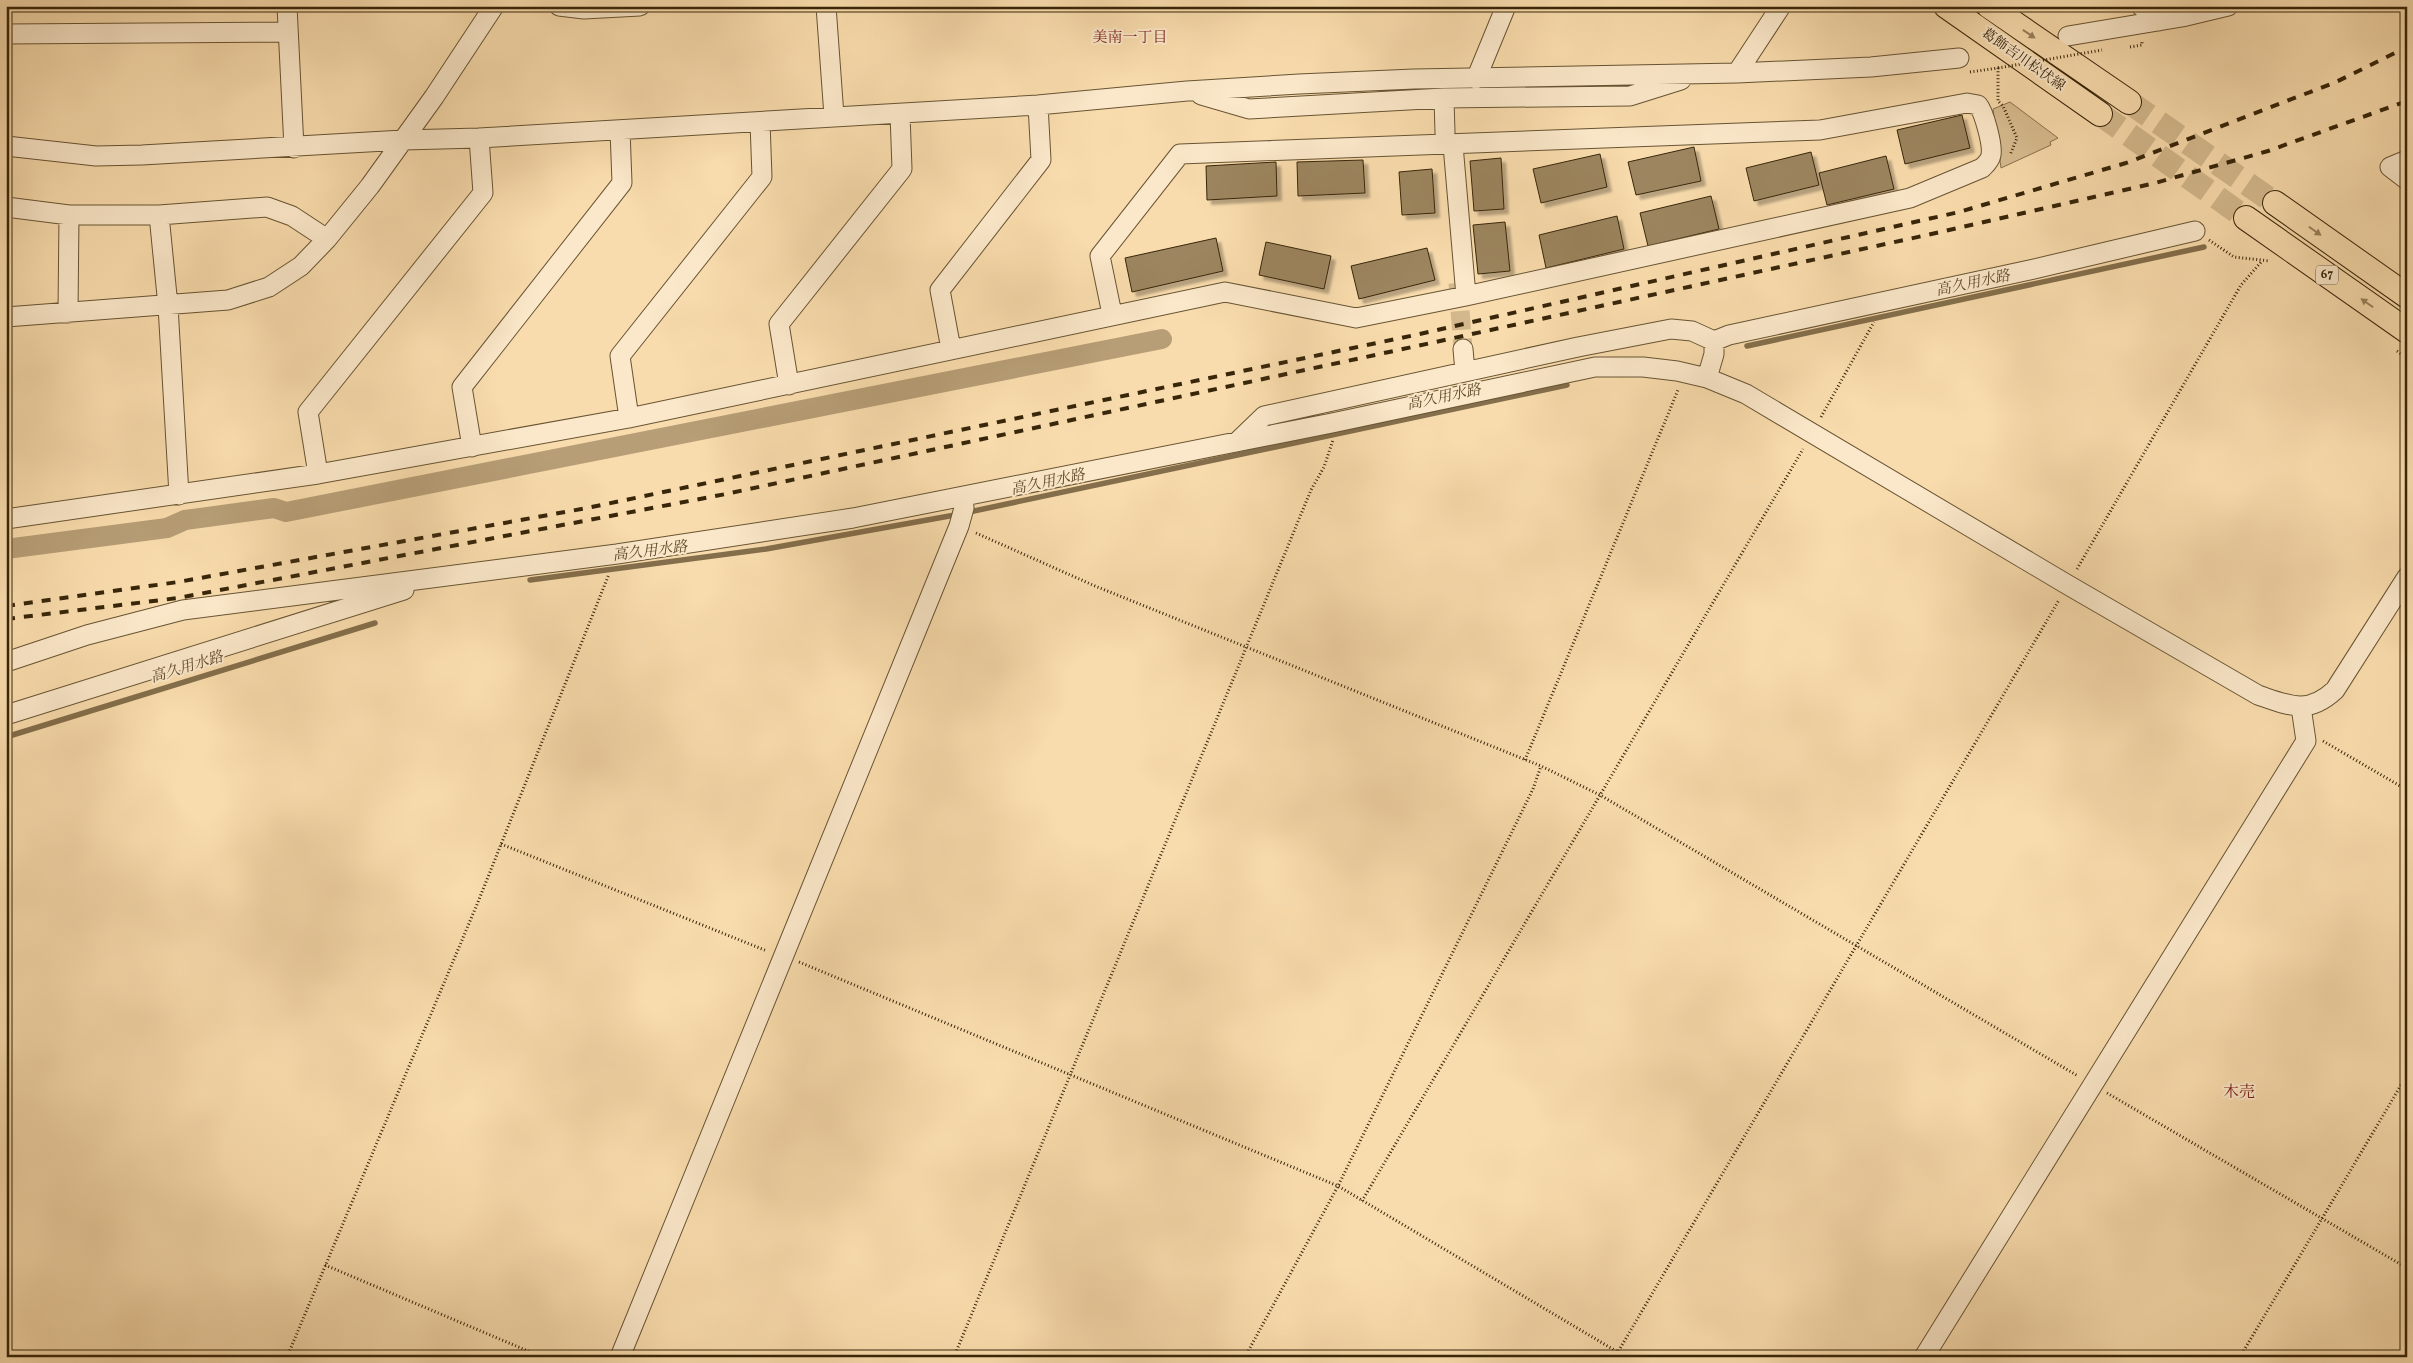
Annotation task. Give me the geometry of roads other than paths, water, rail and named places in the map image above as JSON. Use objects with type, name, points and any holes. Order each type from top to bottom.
[{"type":"main road","name":"葛飾吉川松伏線","points":[[1946,6],[2100,114]]},
{"type":"main road","name":"葛飾吉川松伏線","points":[[1989,6],[2129,102]]},
{"type":"main road","name":"67","points":[[2275,203],[2407,296]]},
{"type":"main road","name":"67","points":[[2246,218],[2399,339]]},
{"type":"street","points":[[287,6],[294,148]]},
{"type":"street","points":[[6,317],[228,300],[268,287],[301,266],[327,239],[403,140],[494,6]]},
{"type":"street","points":[[559,6],[584,9],[640,6]]},
{"type":"street","points":[[826,6],[834,116]]},
{"type":"street","points":[[1476,79],[1506,6]]},
{"type":"street","points":[[1737,73],[1781,6]]},
{"type":"street","points":[[2141,6],[2159,21]]},
{"type":"street","points":[[2068,36],[2159,21],[2228,6]]},
{"type":"street","points":[[6,34],[288,32]]},
{"type":"street","points":[[6,146],[96,156],[294,148],[403,140],[479,138],[834,116],[900,114],[1038,105],[1187,91],[1404,80],[1960,66]]},
{"type":"street","points":[[1187,91],[1248,109],[1444,98],[1630,96],[1704,73]]},
{"type":"street","points":[[1444,98],[1466,296]]},
{"type":"street","points":[[6,519],[318,474],[629,418],[1112,314],[1225,292],[1356,318],[1466,296],[1910,198],[1982,168],[1991,154],[1983,110],[1978,105],[1967,103],[1820,130],[1449,139],[1180,154],[1100,256],[1112,314]]},
{"type":"street","points":[[951,349],[940,290],[1041,160],[1038,105]]},
{"type":"street","points":[[789,385],[779,324],[902,169],[900,114]]},
{"type":"street","points":[[629,418],[620,356],[762,178],[760,122]]},
{"type":"street","points":[[472,447],[462,387],[622,183],[620,130]]},
{"type":"street","points":[[318,474],[308,412],[483,193],[479,138]]},
{"type":"street","points":[[2407,160],[2390,167],[2407,180]]},
{"type":"street","points":[[6,208],[69,215],[159,215],[267,207],[292,216],[327,239]]},
{"type":"street","points":[[68,312],[69,215]]},
{"type":"street","points":[[159,215],[168,306],[179,495]]},
{"type":"street","points":[[1237,442],[1264,416],[1671,329],[1692,331],[1714,341],[1728,335],[1885,302],[2195,231]]},
{"type":"street","points":[[1707,378],[1714,354],[1714,341]]},
{"type":"street","points":[[1463,349],[1465,372]]},
{"type":"street","points":[[6,662],[60,644],[183,610],[737,537],[961,514],[1237,442],[1595,367],[1643,367],[1707,378],[1746,394],[2258,695],[2301,707],[2321,703],[2335,690],[2407,577]]},
{"type":"street","points":[[620,1357],[961,514]]},
{"type":"street","points":[[6,715],[452,575]]},
{"type":"street","points":[[6,675],[60,644]]},
{"type":"street","points":[[1924,1357],[2306,741],[2301,707]]},
{"type":"waterway","name":"高久用水路","points":[[1747,346],[2204,247]]},
{"type":"waterway","points":[[6,549],[167,528],[185,520],[274,508],[286,512],[1162,339]]},
{"type":"waterway","name":"高久用水路","points":[[530,580],[766,549],[955,515],[1567,385]]},
{"type":"waterway","name":"高久用水路","points":[[6,737],[375,623]]},
{"type":"tunnel","points":[[2129,102],[2275,203]]},
{"type":"tunnel","points":[[2100,114],[2246,218]]},
{"type":"tunnel","points":[[1458,283],[1463,349]]},
{"type":"railway","points":[[6,606],[178,582],[587,508],[1415,335],[1959,212],[2126,163],[2336,82],[2407,47]]},
{"type":"railway","points":[[6,619],[178,598],[726,494],[1417,346],[1927,235],[2155,183],[2268,151],[2407,101]]},
{"type":"district","name":"美南一丁目","points":[[1130,38]]},
{"type":"district","name":"木売","points":[[2239,1093]]}]
